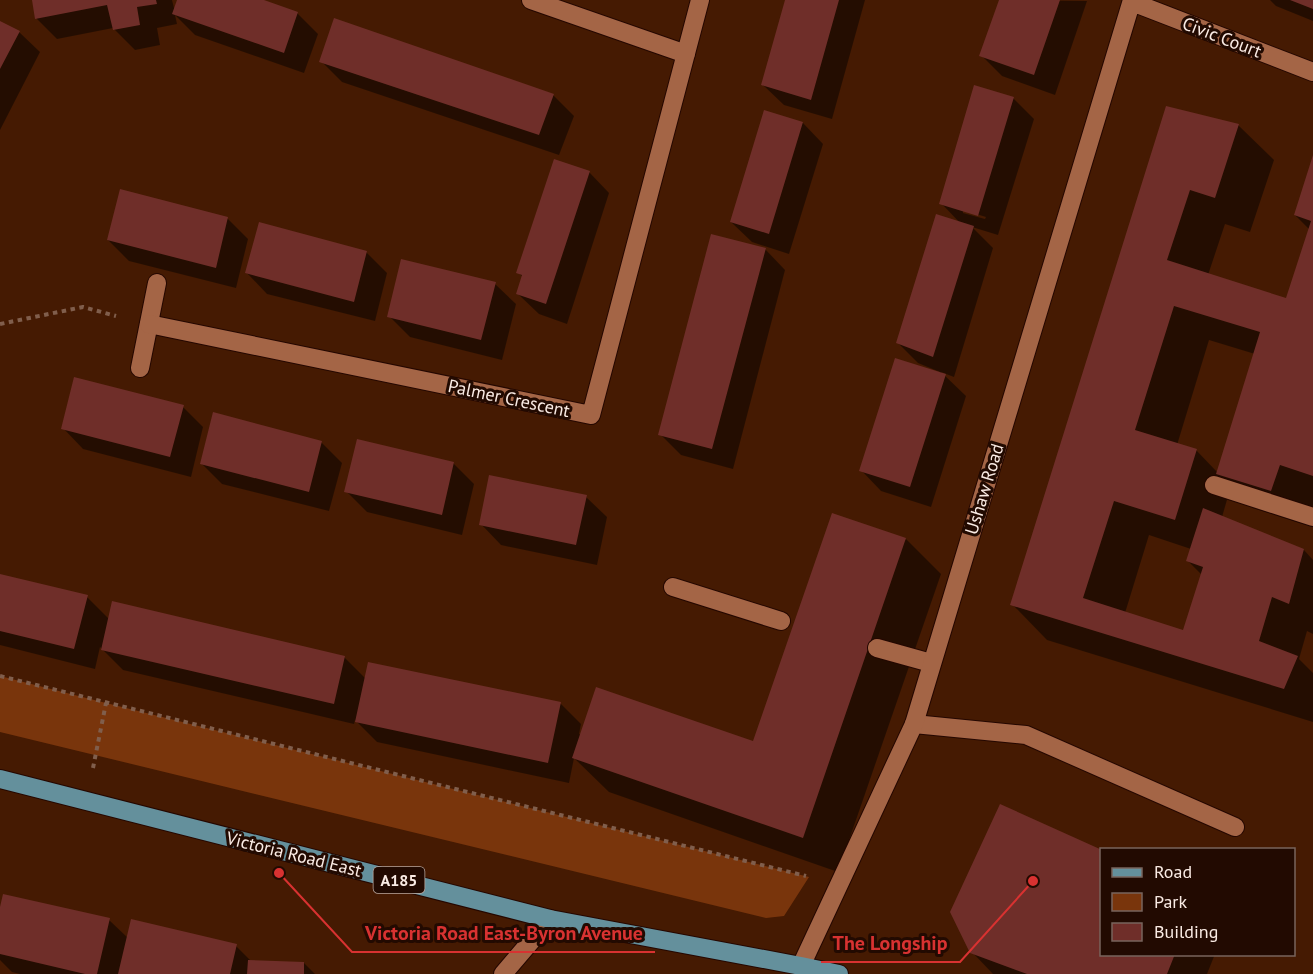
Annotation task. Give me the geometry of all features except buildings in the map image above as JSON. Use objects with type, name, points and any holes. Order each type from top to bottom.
[{"type":"main road","name":"Victoria Road East","points":[[0,779],[550,919],[806,970],[839,974]]},
{"type":"street","points":[[531,0],[686,54]]},
{"type":"street","name":"Palmer Crescent","points":[[149,324],[591,414],[700,0]]},
{"type":"street","name":"Civic Court","points":[[1132,1],[1313,72]]},
{"type":"street","name":"Ushaw Road","points":[[806,970],[838,886],[914,724],[1132,1]]},
{"type":"street","points":[[140,368],[157,283]]},
{"type":"street","points":[[1214,484],[1313,517]]},
{"type":"street","points":[[673,587],[781,621]]},
{"type":"street","points":[[877,648],[932,663]]},
{"type":"street","points":[[914,724],[1026,735],[1234,827]]},
{"type":"street","points":[[503,974],[550,919]]},
{"type":"path","points":[[0,324],[83,307],[149,324]]},
{"type":"path","points":[[0,676],[838,886]]},
{"type":"path","points":[[86,801],[106,703]]},
{"type":"green space","points":[[0,676],[809,877],[784,916],[766,918],[0,732]]},
{"type":"place","name":"Victoria Road East-Byron Avenue","points":[[279,873]]},
{"type":"place","name":"The Longship","points":[[1033,881]]}]
